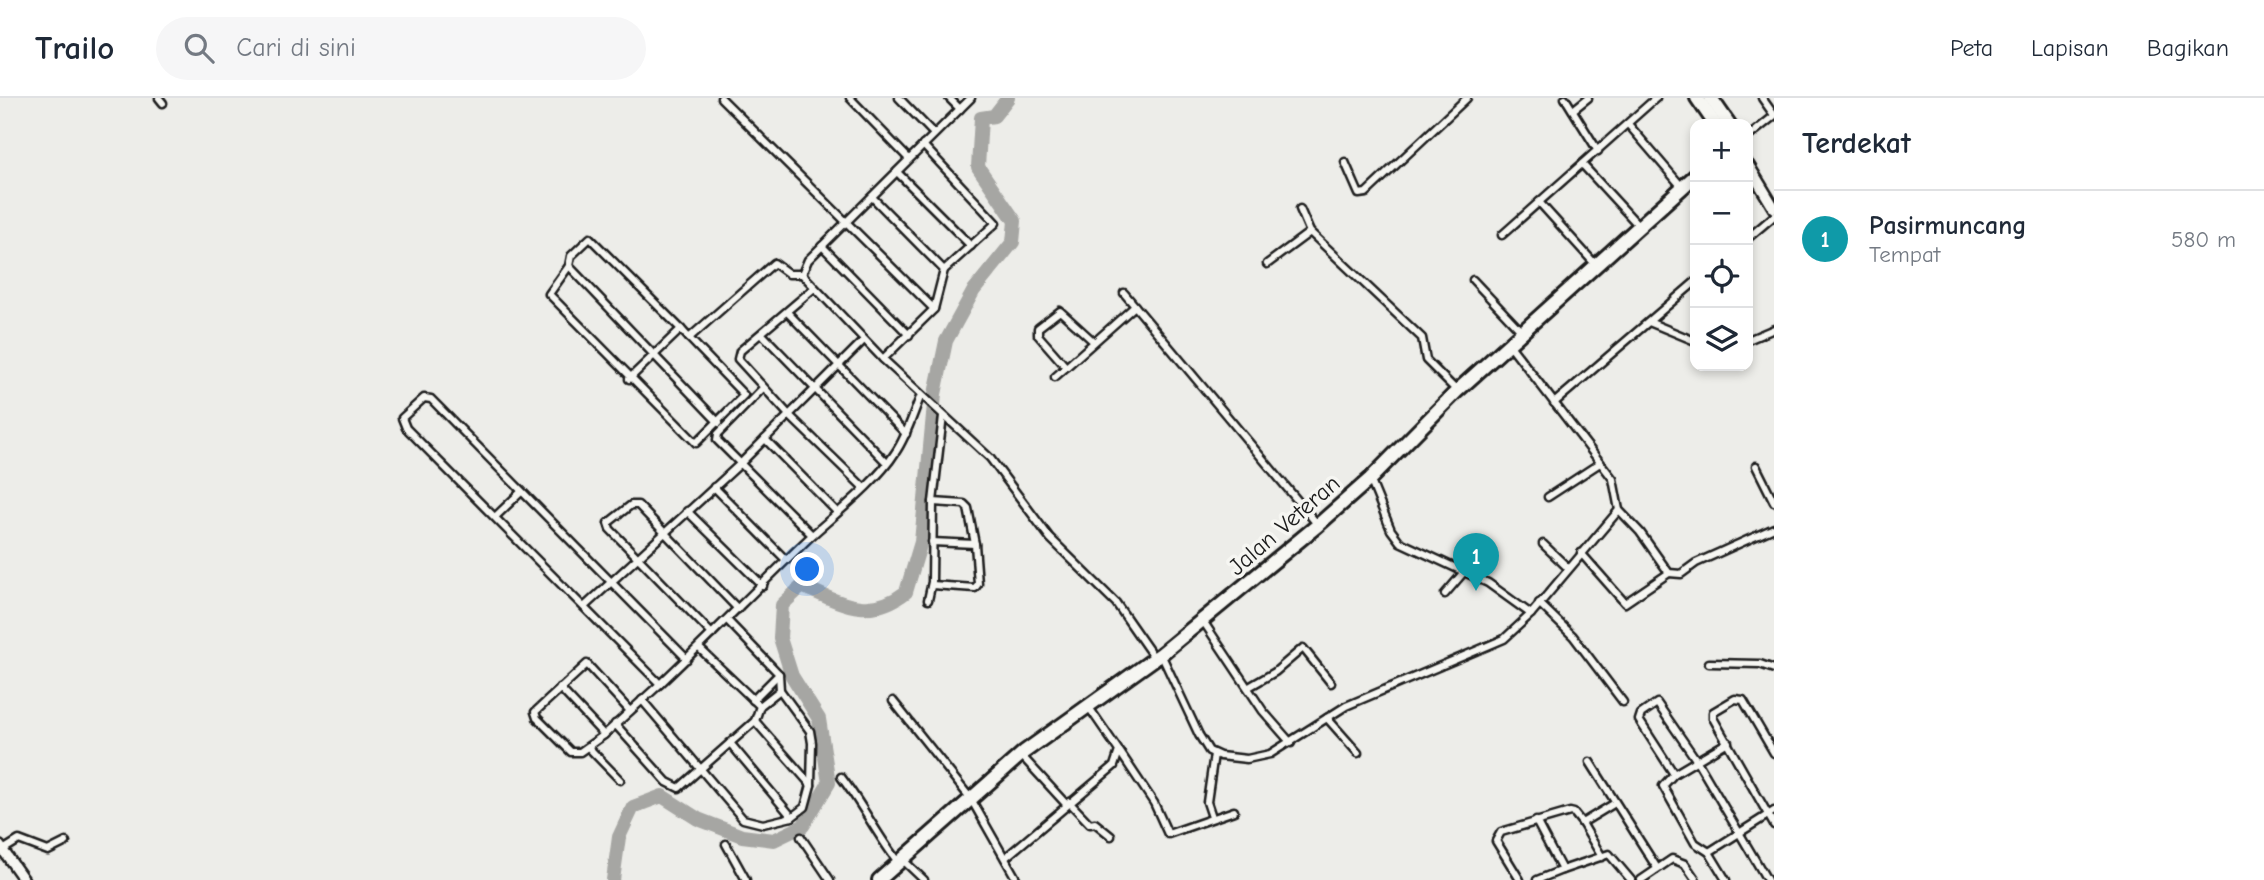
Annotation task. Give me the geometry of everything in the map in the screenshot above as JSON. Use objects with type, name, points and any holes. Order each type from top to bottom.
[{"type":"highway","points":[[1697,98],[1718,119]]},
{"type":"highway","points":[[1711,98],[1719,119]]},
{"type":"highway","name":"Jalan Veteran","points":[[879,880],[1021,755],[1158,656],[1318,525],[1370,479],[1457,391],[1690,180]]},
{"type":"main road","points":[[1753,173],[1774,208]]},
{"type":"street","points":[[720,98],[934,309]]},
{"type":"street","points":[[850,98],[908,158]]},
{"type":"street","points":[[899,98],[934,134]]},
{"type":"street","points":[[949,98],[960,109]]},
{"type":"street","points":[[971,98],[804,264],[802,274],[813,289],[883,359],[990,458],[1055,545],[1116,603],[1158,656],[1199,735],[1214,754],[1253,759],[1292,743],[1346,706],[1504,639],[1531,614],[1619,510]]},
{"type":"street","points":[[1345,162],[1359,194],[1366,193],[1467,98]]},
{"type":"street","points":[[1565,98],[1598,151]]},
{"type":"street","points":[[1573,110],[1588,98]]},
{"type":"street","points":[[1502,235],[1656,98]]},
{"type":"street","points":[[1753,133],[1774,116],[1762,98]]},
{"type":"street","points":[[1628,124],[1682,187]]},
{"type":"street","points":[[883,359],[934,309],[944,270],[996,221],[923,145]]},
{"type":"street","points":[[1581,164],[1639,226]]},
{"type":"street","points":[[897,172],[971,246]]},
{"type":"street","points":[[872,197],[944,270]]},
{"type":"street","points":[[1539,202],[1596,265]]},
{"type":"street","points":[[1300,209],[1310,232],[1422,338],[1426,359],[1457,391]]},
{"type":"street","points":[[1753,234],[1774,216]]},
{"type":"street","points":[[1267,264],[1310,232]]},
{"type":"street","points":[[593,239],[744,395],[699,442],[693,442],[550,297],[551,289],[569,266],[571,256],[587,240],[593,239]]},
{"type":"street","points":[[822,246],[909,335]]},
{"type":"street","points":[[689,338],[774,263],[789,274],[802,274]]},
{"type":"street","points":[[569,266],[719,423]]},
{"type":"street","points":[[1473,280],[1522,332]]},
{"type":"street","points":[[1554,403],[1690,286]]},
{"type":"street","points":[[813,289],[738,356],[763,388],[863,487]]},
{"type":"street","points":[[1124,293],[1318,525]]},
{"type":"street","points":[[1055,376],[1135,306]]},
{"type":"street","points":[[1066,367],[1038,335],[1038,328],[1060,311],[1093,341]]},
{"type":"street","points":[[787,312],[906,433]]},
{"type":"street","points":[[1649,322],[1690,339]]},
{"type":"street","points":[[1753,337],[1774,329]]},
{"type":"street","points":[[629,379],[681,330]]},
{"type":"street","points":[[762,334],[887,463]]},
{"type":"street","points":[[584,607],[740,464],[864,340]]},
{"type":"street","points":[[1509,344],[1613,479],[1619,510],[1640,532],[1669,573]]},
{"type":"street","points":[[763,388],[717,437],[719,444],[812,535]]},
{"type":"street","points":[[630,711],[587,664],[536,712],[537,718],[571,752],[589,747],[604,735],[699,648],[887,463],[906,433],[923,397]]},
{"type":"street","points":[[660,684],[402,425],[402,418],[424,398],[431,399],[687,659]]},
{"type":"street","points":[[928,600],[932,584],[933,502],[942,415]]},
{"type":"street","points":[[765,439],[837,512]]},
{"type":"street","points":[[1548,497],[1600,463]]},
{"type":"street","points":[[1756,466],[1774,502]]},
{"type":"street","points":[[1370,479],[1391,530],[1400,542],[1488,583],[1531,614]]},
{"type":"street","points":[[714,487],[786,560]]},
{"type":"street","points":[[495,517],[521,492]]},
{"type":"street","points":[[932,584],[976,588],[975,544],[966,506],[933,502]]},
{"type":"street","points":[[712,634],[637,558],[610,529],[608,523],[635,504],[738,609]]},
{"type":"street","points":[[687,511],[762,586]]},
{"type":"street","points":[[1581,553],[1625,603],[1669,573],[1681,574],[1696,563],[1774,528]]},
{"type":"street","points":[[932,542],[975,544]]},
{"type":"street","points":[[1543,544],[1568,568]]},
{"type":"street","points":[[1445,594],[1464,572]]},
{"type":"street","points":[[1539,603],[1573,636],[1623,702]]},
{"type":"street","points":[[642,700],[743,819],[762,824],[783,822],[805,807],[814,760],[810,731],[780,690],[779,674],[727,620]]},
{"type":"street","points":[[1203,621],[1263,711],[1292,743]]},
{"type":"street","points":[[699,648],[760,706]]},
{"type":"street","points":[[1249,687],[1275,672],[1303,648],[1331,683]]},
{"type":"street","points":[[1709,663],[1760,664],[1774,669]]},
{"type":"street","points":[[753,700],[779,674]]},
{"type":"street","points":[[559,688],[604,735]]},
{"type":"street","points":[[615,724],[673,787],[683,786],[755,720],[760,706],[780,690]]},
{"type":"street","points":[[1774,753],[1753,714],[1739,699],[1716,709],[1712,715],[1771,813],[1774,825]]},
{"type":"street","points":[[893,701],[971,799],[1017,880]]},
{"type":"street","points":[[1674,774],[1640,720],[1641,714],[1657,703],[1697,761],[1767,880]]},
{"type":"street","points":[[1088,706],[1154,803],[1168,834],[1234,811]]},
{"type":"street","points":[[1327,718],[1358,753]]},
{"type":"street","points":[[755,720],[811,785]]},
{"type":"street","points":[[1726,880],[1709,852],[1695,843],[1663,789],[1674,774],[1728,742]]},
{"type":"street","points":[[730,743],[792,817]]},
{"type":"street","points":[[589,747],[620,780]]},
{"type":"street","points":[[1005,858],[1067,803],[1111,769],[1119,751]]},
{"type":"street","points":[[1212,817],[1207,802],[1214,754]]},
{"type":"street","points":[[1021,755],[1090,824],[1095,823],[1111,836]]},
{"type":"street","points":[[1590,762],[1657,868]]},
{"type":"street","points":[[841,777],[860,802],[876,835],[901,862],[924,880]]},
{"type":"street","points":[[1582,823],[1615,803]]},
{"type":"street","points":[[1520,880],[1496,841],[1497,836],[1505,829],[1574,813],[1602,856]]},
{"type":"street","points":[[1709,852],[1771,813]]},
{"type":"street","points":[[1536,821],[1562,870]]},
{"type":"street","points":[[801,837],[830,880]]},
{"type":"street","points":[[24,880],[2,848],[19,840],[48,851],[66,842]]},
{"type":"street","points":[[726,844],[746,880]]},
{"type":"street","points":[[1537,880],[1602,856],[1612,855],[1631,880]]},
{"type":"street","points":[[1644,879],[1672,859],[1680,860],[1696,880]]},
{"type":"waterway","points":[[613,880],[619,837],[633,807],[662,796],[698,819],[742,836],[774,840],[803,826],[829,783],[819,719],[792,676],[780,638],[782,605],[802,586],[842,603],[867,607],[880,606],[906,592],[921,542],[935,394],[946,341],[974,290],[1013,242],[1015,221],[978,167],[981,118],[994,116],[1008,98]]},
{"type":"place","name":"Pasirmuncang","points":[[1476,591]]}]
